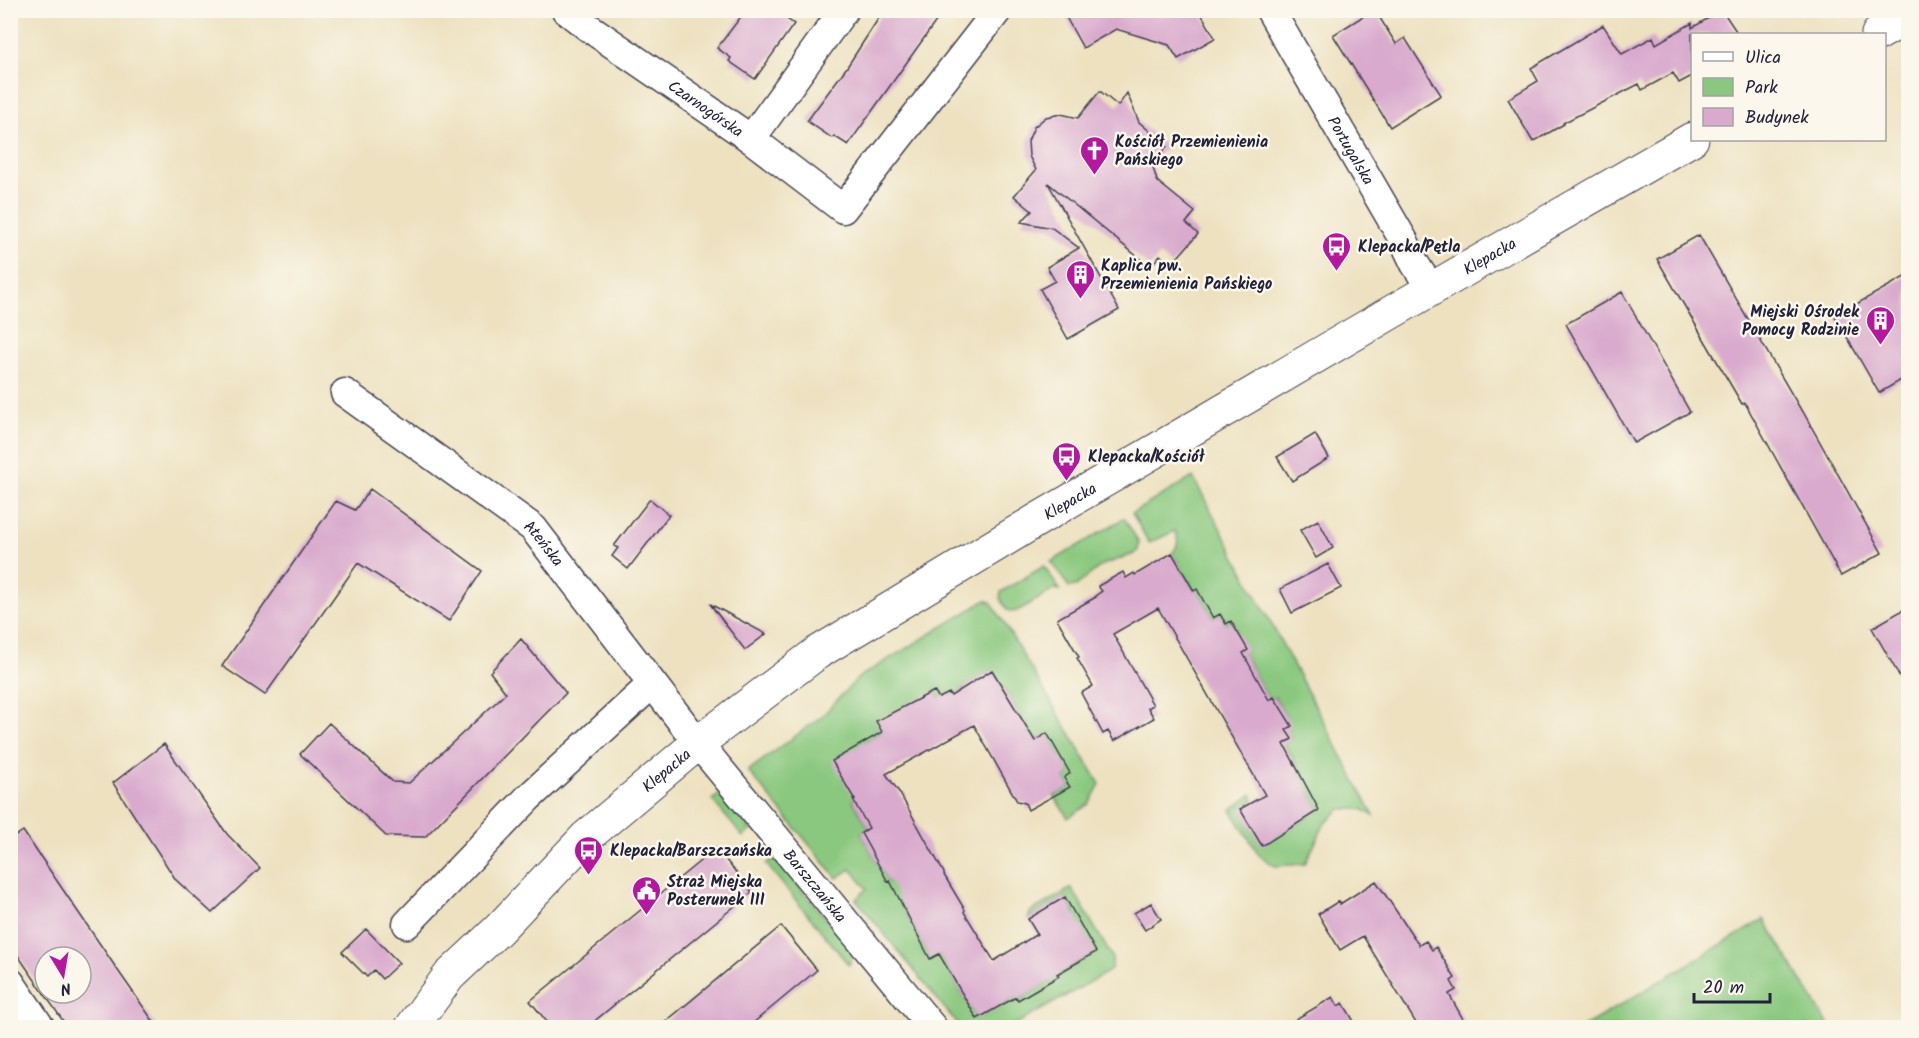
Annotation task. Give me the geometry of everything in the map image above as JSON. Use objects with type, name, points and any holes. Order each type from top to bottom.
[{"type":"street","points":[[751,139],[844,10]]},
{"type":"street","name":"Czarnogórska","points":[[585,16],[843,208],[998,10]]},
{"type":"street","name":"Portugalska","points":[[1270,10],[1431,289]]},
{"type":"street","points":[[1880,33],[1908,17]]},
{"type":"street","name":"Klepacka","points":[[411,1028],[449,976],[498,930],[585,838],[698,743],[817,653],[1037,519],[1691,140]]},
{"type":"street","name":"Ateńska","points":[[345,393],[533,528],[698,743]]},
{"type":"street","points":[[407,924],[528,798],[652,684]]},
{"type":"street","name":"Barszczańska","points":[[698,743],[933,1028]]},
{"type":"street","name":"Klepacka","points":[[435,1028],[498,930]]},
{"type":"street","points":[[10,982],[42,1028]]},
{"type":"green space","points":[[1193,477],[1374,816],[1362,809],[1340,809],[1325,823],[1305,864],[1275,866],[1259,855],[1231,810],[1252,794],[1262,845],[1319,810],[1298,772],[1300,770],[1284,744],[1292,739],[1286,730],[1291,726],[1275,697],[1269,700],[1243,653],[1247,650],[1231,621],[1226,624],[1220,614],[1213,618],[1197,590],[1194,591],[1172,553],[1178,542],[1175,531],[1149,543],[1132,513]]},
{"type":"green space","points":[[1124,518],[1139,543],[1138,550],[1134,554],[1102,565],[1076,586],[1069,587],[1051,562]]},
{"type":"green space","points":[[1044,566],[1060,590],[1055,589],[1019,610],[1013,612],[1007,610],[1000,598],[1001,592]]},
{"type":"green space","points":[[986,600],[992,603],[1100,784],[1089,804],[1068,818],[1054,796],[1070,787],[1064,778],[1069,773],[1047,734],[1035,741],[992,670],[951,696],[949,693],[939,698],[934,691],[882,732],[865,742],[853,801],[869,828],[861,833],[888,882],[897,877],[905,910],[930,958],[939,954],[977,1019],[1016,997],[1019,1000],[1095,952],[1065,897],[1028,919],[1031,911],[1072,888],[1112,957],[1112,967],[1108,972],[1011,1027],[960,1027],[856,899],[867,889],[851,869],[837,878],[748,771],[821,717],[859,677]]},
{"type":"green space","points":[[723,792],[751,830],[743,837],[712,800]]},
{"type":"green space","points":[[774,858],[854,951],[849,965],[766,864]]},
{"type":"green space","points":[[1764,919],[1830,1027],[1583,1027]]},
{"type":"building","points":[[746,10],[794,10],[787,19],[794,24],[755,79],[729,61],[731,58],[717,48]]},
{"type":"building","points":[[884,10],[944,10],[848,145],[834,136],[832,138],[807,121],[847,67]]},
{"type":"building","points":[[1062,10],[1199,10],[1215,38],[1178,59],[1169,45],[1116,29],[1083,48]]},
{"type":"building","points":[[1373,10],[1396,44],[1405,38],[1441,95],[1390,127],[1333,35]]},
{"type":"building","points":[[1722,10],[1737,33],[1691,33],[1691,77],[1679,83],[1673,73],[1642,90],[1639,84],[1563,123],[1533,142],[1508,99],[1538,81],[1531,68],[1603,25],[1622,54],[1653,37],[1656,44],[1692,23],[1692,28]]},
{"type":"building","name":"Kościół Przemienienia Pańskiego","points":[[1100,91],[1118,106],[1127,93],[1139,122],[1167,146],[1152,164],[1157,181],[1195,212],[1186,223],[1198,234],[1171,265],[1160,255],[1150,267],[1048,183],[1119,310],[1068,339],[1040,289],[1055,281],[1047,267],[1079,248],[1052,228],[1021,222],[1032,211],[1014,196],[1036,170],[1029,156],[1028,141],[1034,127],[1046,117],[1061,114],[1078,118]]},
{"type":"building","points":[[1699,235],[1802,410],[1882,553],[1841,576],[1745,403],[1742,404],[1657,259]]},
{"type":"building","name":"Miejski Ośrodek Pomocy Rodzinie","points":[[1908,275],[1908,376],[1879,393],[1835,316]]},
{"type":"building","points":[[1622,292],[1690,412],[1634,443],[1566,324]]},
{"type":"building","points":[[1315,434],[1329,458],[1292,481],[1277,457]]},
{"type":"building","points":[[370,489],[482,571],[449,621],[358,563],[265,695],[222,666],[336,501],[355,510]]},
{"type":"building","points":[[650,499],[669,515],[628,569],[612,556],[618,548],[614,546]]},
{"type":"building","points":[[1318,520],[1333,548],[1316,558],[1300,530]]},
{"type":"building","points":[[1172,553],[1194,591],[1197,589],[1213,618],[1220,614],[1226,624],[1231,621],[1248,650],[1243,653],[1269,700],[1274,697],[1292,726],[1286,730],[1292,739],[1284,744],[1319,810],[1262,846],[1240,809],[1265,795],[1158,608],[1113,634],[1153,705],[1148,708],[1154,718],[1114,741],[1108,731],[1103,734],[1081,693],[1093,686],[1057,619],[1096,597],[1102,591],[1098,586],[1123,572],[1126,578],[1134,573],[1135,575]]},
{"type":"building","points":[[1328,564],[1341,588],[1292,613],[1280,589]]},
{"type":"building","points":[[710,604],[766,634],[745,650]]},
{"type":"building","points":[[1908,607],[1908,691],[1872,628]]},
{"type":"building","points":[[521,639],[566,693],[425,837],[386,836],[300,754],[329,723],[393,782],[409,783],[506,693],[490,672]]},
{"type":"building","points":[[992,670],[1035,741],[1047,733],[1070,773],[1064,778],[1070,787],[1028,810],[1025,803],[1017,801],[974,725],[886,774],[899,792],[965,910],[964,912],[994,961],[1037,934],[1028,919],[1065,897],[1096,952],[1018,1000],[1016,997],[977,1019],[939,954],[930,959],[890,881],[888,882],[861,833],[869,828],[832,761],[882,732],[876,721],[934,691],[939,698],[949,693],[951,696]]},
{"type":"building","points":[[164,744],[227,834],[260,868],[212,913],[176,880],[113,783]]},
{"type":"building","points":[[23,831],[158,1028],[68,1028],[52,1005],[93,1005],[93,945],[33,945],[33,977],[10,944],[10,840]]},
{"type":"building","points":[[716,848],[752,892],[586,1028],[552,1028],[530,1001]]},
{"type":"building","points":[[1376,881],[1419,945],[1426,941],[1432,950],[1436,947],[1455,978],[1451,981],[1456,990],[1449,994],[1468,1028],[1419,1028],[1363,936],[1340,950],[1318,914],[1339,901],[1340,904]]},
{"type":"building","points":[[1151,903],[1161,919],[1145,930],[1134,913]]},
{"type":"building","points":[[781,926],[817,970],[747,1028],[658,1028]]},
{"type":"building","points":[[366,929],[399,963],[382,979],[374,970],[367,977],[342,952]]},
{"type":"building","points":[[1333,997],[1338,1006],[1343,1003],[1358,1028],[1281,1028]]},
{"type":"place","name":"Kościół Przemienienia Pańskiego","points":[[1094,176]]},
{"type":"place","name":"Klepacka/Pętla","points":[[1337,272]]},
{"type":"place","name":"Kaplica pw. Przemienienia Pańskiego","points":[[1080,300]]},
{"type":"place","name":"Miejski Ośrodek Pomocy Rodzinie","points":[[1880,346]]},
{"type":"place","name":"Klepacka/Kościół","points":[[1067,482]]},
{"type":"place","name":"Klepacka/Barszczańska","points":[[589,876]]},
{"type":"place","name":"Straż Miejska Posterunek III","points":[[646,916]]}]
